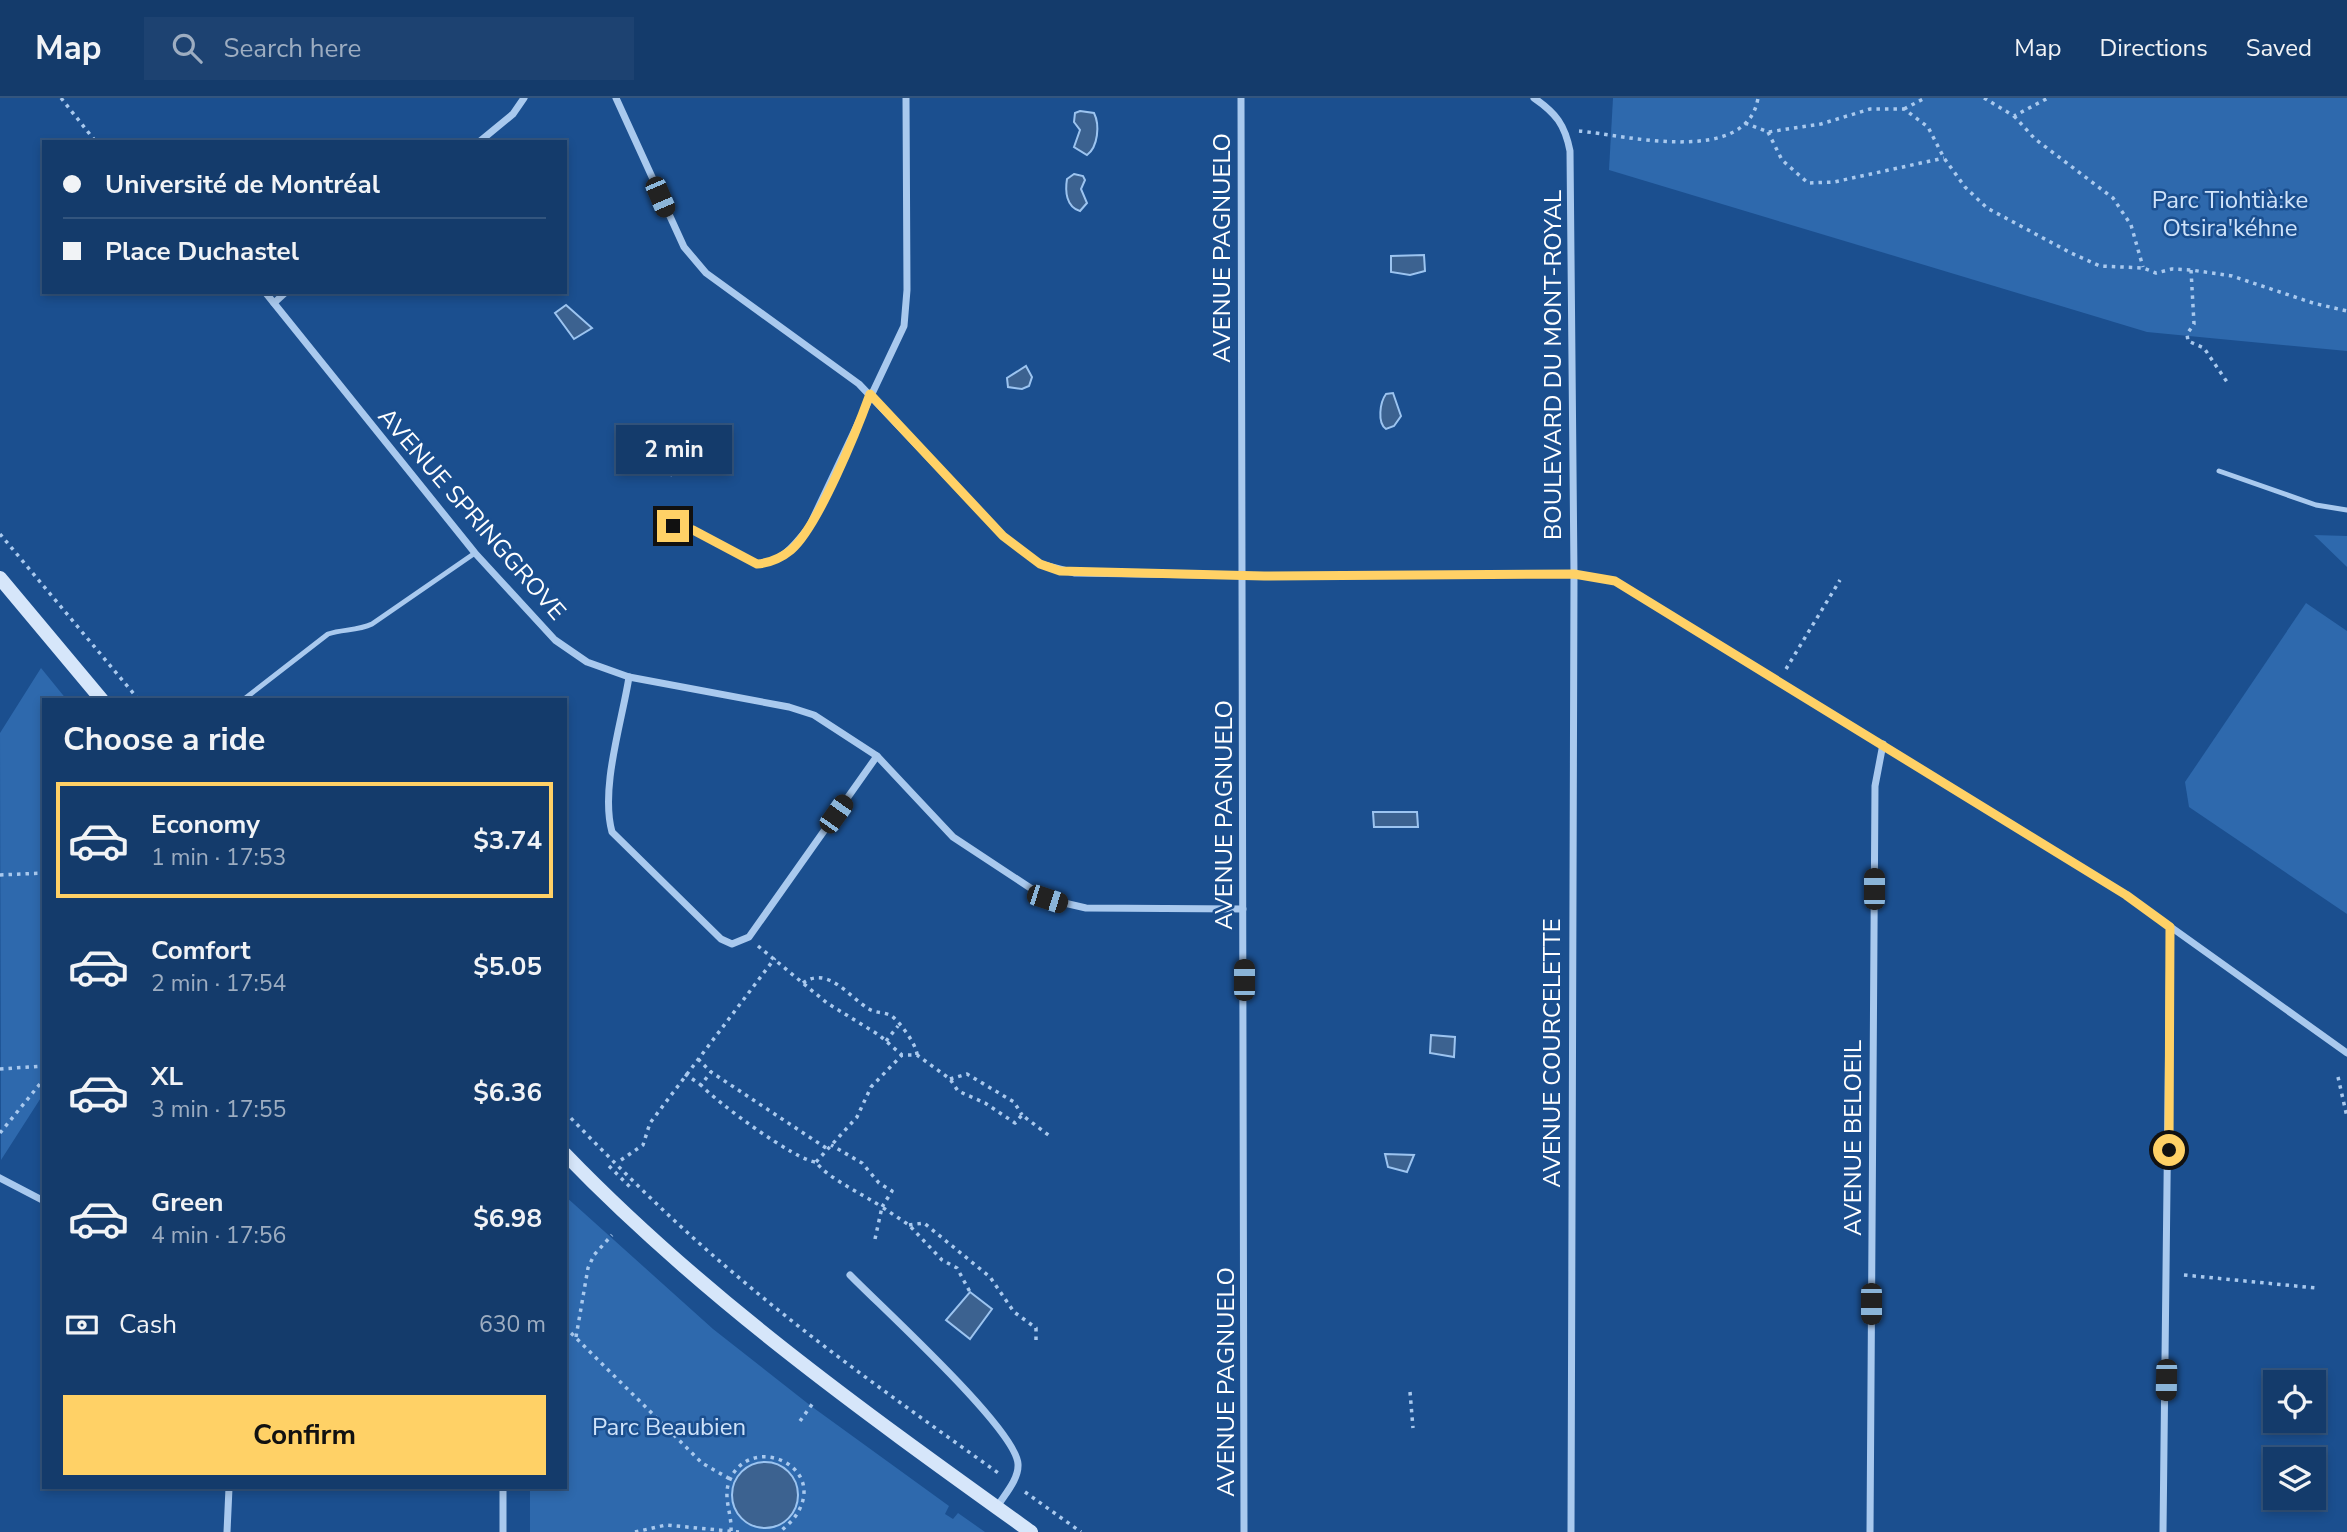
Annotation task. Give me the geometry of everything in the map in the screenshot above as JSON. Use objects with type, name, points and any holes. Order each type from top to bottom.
[{"type":"main road","points":[[0,578],[100,698]]},
{"type":"main road","points":[[567,1156],[666,1252],[738,1314],[857,1406],[1031,1532]]},
{"type":"street","points":[[481,140],[513,114],[523,98]]},
{"type":"street","points":[[616,98],[674,229],[684,247],[706,273],[814,348],[870,394],[1003,536],[1040,564],[1075,573],[1243,576],[1574,574]]},
{"type":"street","points":[[673,526],[693,530],[757,564],[780,558],[793,548],[808,527],[870,394],[898,341],[906,310],[906,98]]},
{"type":"street","name":"AVENUE PAGNUELO","points":[[1241,98],[1244,1532]]},
{"type":"street","points":[[1534,98],[1552,110],[1566,130]]},
{"type":"street","name":"BOULEVARD DU MONT-ROYAL","points":[[1566,130],[1570,151],[1574,574],[1615,581],[1883,744],[2126,895],[2347,1054]]},
{"type":"street","name":"AVENUE SPRINGGROVE","points":[[267,294],[475,553],[555,640],[587,662],[629,677],[789,707],[814,715],[877,756],[953,837],[1047,899],[1086,908],[1243,909]]},
{"type":"street","points":[[274,303],[284,294]]},
{"type":"street","name":"AVENUE COURCELETTE","points":[[1571,1532],[1574,574]]},
{"type":"street","points":[[629,677],[609,794],[608,817],[612,831],[721,939],[732,944],[749,937],[877,756]]},
{"type":"street","name":"AVENUE BELOEIL","points":[[1870,1532],[1875,786],[1883,744]]},
{"type":"street","points":[[2163,1532],[2170,927]]},
{"type":"street","points":[[0,1178],[42,1200]]},
{"type":"street","points":[[850,1275],[965,1390],[1011,1446],[1018,1462],[1017,1473],[996,1507]]},
{"type":"street","points":[[227,1532],[229,1489]]},
{"type":"street","points":[[503,1489],[503,1532]]},
{"type":"lane","points":[[2219,471],[2316,505],[2347,510]]},
{"type":"lane","points":[[246,698],[328,634],[342,629],[359,630],[372,624],[475,553]]},
{"type":"path","points":[[61,98],[94,140]]},
{"type":"path","points":[[1566,130],[1699,143],[1730,133],[1745,123],[1758,98]]},
{"type":"path","points":[[1745,123],[1768,132],[1821,124],[1870,109],[1904,109],[1926,98]]},
{"type":"path","points":[[1984,98],[2014,116],[2035,139],[2113,198],[2131,225],[2143,268]]},
{"type":"path","points":[[2014,116],[2048,98]]},
{"type":"path","points":[[1904,109],[1928,127],[1944,158],[1965,187],[1987,208],[2100,266],[2143,268],[2156,273],[2172,269],[2191,270],[2232,276],[2313,303],[2347,311]]},
{"type":"path","points":[[1768,132],[1782,160],[1808,183],[1834,182],[1944,158]]},
{"type":"path","points":[[2191,270],[2194,324],[2188,334],[2188,341],[2204,348],[2227,382]]},
{"type":"path","points":[[0,534],[137,698]]},
{"type":"path","points":[[1779,680],[1840,580]]},
{"type":"path","points":[[0,875],[42,873]]},
{"type":"path","points":[[758,946],[803,983],[902,1055],[918,1055],[950,1079],[958,1091],[985,1103],[1015,1124],[1023,1115]]},
{"type":"path","points":[[621,1160],[643,1145],[650,1123],[775,958]]},
{"type":"path","points":[[803,983],[808,979],[828,978],[870,1010],[891,1016],[914,1041],[918,1055]]},
{"type":"path","points":[[886,1041],[898,1026]]},
{"type":"path","points":[[816,1162],[857,1117],[871,1087],[902,1055]]},
{"type":"path","points":[[698,1059],[711,1072],[826,1148]]},
{"type":"path","points":[[0,1069],[42,1066]]},
{"type":"path","points":[[701,1085],[711,1072]]},
{"type":"path","points":[[685,1074],[701,1085],[709,1095],[772,1140],[806,1161],[816,1162],[824,1173],[857,1189],[909,1225],[942,1261],[957,1268],[970,1292]]},
{"type":"path","points":[[950,1079],[967,1074],[1014,1102],[1023,1115],[1051,1137]]},
{"type":"path","points":[[2337,1077],[2347,1116]]},
{"type":"path","points":[[0,1133],[42,1081]]},
{"type":"path","points":[[567,1114],[660,1208],[740,1279],[839,1357],[993,1469]]},
{"type":"path","points":[[831,1145],[862,1163],[879,1182],[892,1191],[882,1207],[876,1239]]},
{"type":"path","points":[[609,1166],[631,1188]]},
{"type":"path","points":[[909,1225],[924,1223],[990,1277],[1005,1295],[1014,1312],[1036,1328],[1036,1343]]},
{"type":"path","points":[[576,1338],[579,1333],[581,1300],[588,1268],[597,1251],[612,1234]]},
{"type":"path","points":[[957,1268],[964,1258]]},
{"type":"path","points":[[2184,1275],[2316,1288]]},
{"type":"path","points":[[567,1329],[702,1463],[730,1479]]},
{"type":"path","points":[[1410,1392],[1413,1427]]},
{"type":"path","points":[[800,1422],[813,1404]]},
{"type":"path","points":[[731,1531],[727,1500],[730,1479],[745,1463],[761,1457],[779,1457],[793,1466],[802,1481],[803,1498],[798,1512],[780,1532]]},
{"type":"path","points":[[1035,1499],[1081,1532]]},
{"type":"path","points":[[635,1532],[666,1525],[739,1532]]},
{"type":"green space","name":"Parc Tiohtià:ke Otsira'kéhne","points":[[1613,98],[2347,98],[2347,351],[2147,332],[1609,170]]},
{"type":"green space","points":[[2314,535],[2347,536],[2347,567],[2346,566]]},
{"type":"green space","points":[[2306,603],[2347,631],[2347,914],[2189,807],[2185,782]]},
{"type":"green space","points":[[41,668],[65,698],[42,698],[42,1096],[1,1160],[0,733]]},
{"type":"green space","name":"Parc Beaubien","points":[[567,1198],[713,1329],[811,1406],[949,1506],[945,1514],[953,1519],[958,1513],[985,1532],[530,1532],[530,1489],[567,1489]]},
{"type":"shaded area","points":[[1075,113],[1094,113],[1097,124],[1096,141],[1087,155],[1074,147],[1080,130],[1074,122]]},
{"type":"shaded area","points":[[1074,174],[1083,176],[1085,180],[1081,189],[1087,203],[1080,211],[1069,202],[1067,193],[1067,179]]},
{"type":"shaded area","points":[[1424,255],[1425,271],[1410,275],[1391,272],[1391,256]]},
{"type":"shaded area","points":[[566,305],[592,328],[574,339],[555,313]]},
{"type":"shaded area","points":[[1026,366],[1032,377],[1029,386],[1022,389],[1008,387],[1007,378]]},
{"type":"shaded area","points":[[1393,393],[1401,416],[1394,426],[1386,429],[1381,422],[1381,407],[1386,394]]},
{"type":"shaded area","points":[[668,441],[678,462],[671,475],[651,452]]},
{"type":"shaded area","points":[[1373,812],[1417,812],[1418,827],[1374,827]]},
{"type":"shaded area","points":[[1431,1035],[1455,1037],[1454,1057],[1430,1053]]},
{"type":"shaded area","points":[[1385,1154],[1414,1155],[1407,1172],[1388,1167]]},
{"type":"shaded area","points":[[970,1292],[992,1309],[970,1339],[946,1320]]},
{"type":"shaded area","points":[[765,1462],[778,1464],[788,1472],[796,1482],[796,1508],[788,1518],[778,1526],[765,1528],[752,1526],[742,1518],[734,1508],[732,1495],[734,1482],[742,1472],[752,1464]]},
{"type":"route","points":[[673,526],[693,530],[757,564],[780,558],[793,548],[808,527],[848,449],[870,394],[1003,536],[1040,564],[1060,571],[1264,576],[1574,574],[1599,576],[1615,581],[2126,895],[2170,927],[2169,1150]]}]
